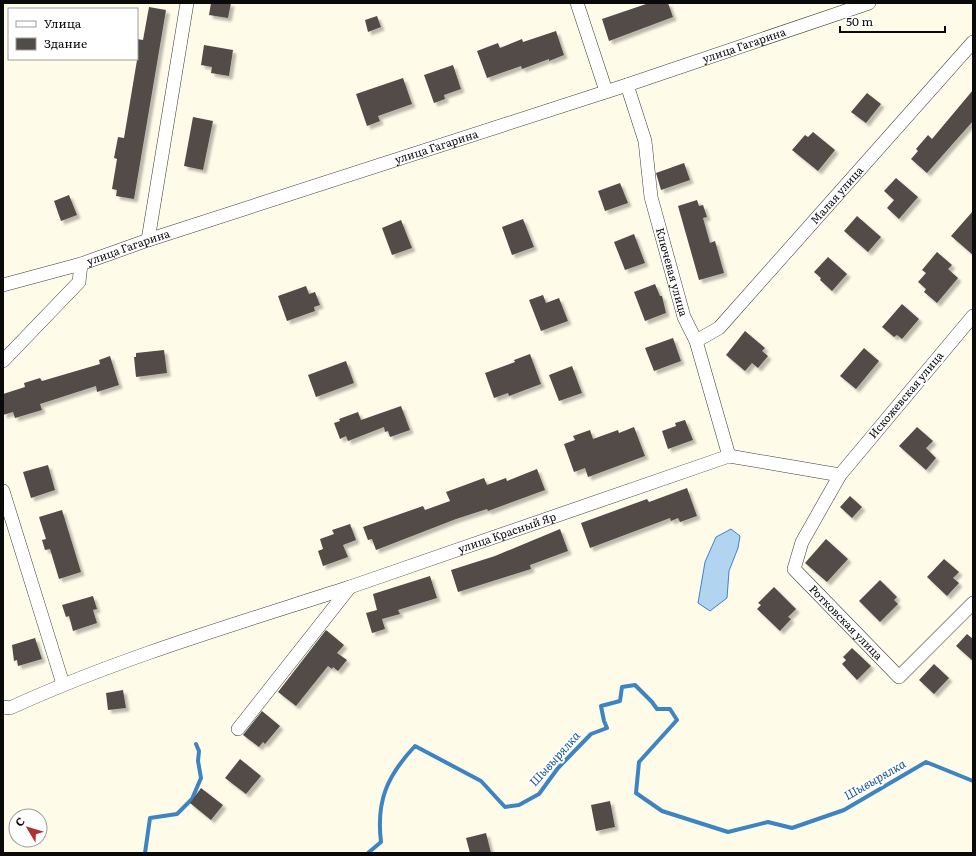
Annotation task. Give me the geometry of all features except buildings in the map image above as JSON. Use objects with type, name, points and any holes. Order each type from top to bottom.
[{"type":"street","points":[[148,240],[187,3]]},
{"type":"street","points":[[577,3],[606,91]]},
{"type":"street","name":"улица Гагарина","points":[[3,284],[81,264],[148,240],[627,85],[869,3]]},
{"type":"street","name":"Малая улица","points":[[696,341],[718,328],[973,42]]},
{"type":"street","name":"Ключевая улица","points":[[627,85],[645,141],[652,197],[684,317],[696,341],[729,456]]},
{"type":"street","points":[[3,361],[79,282],[81,264]]},
{"type":"street","name":"Искожевская улица","points":[[840,475],[973,316]]},
{"type":"street","name":"улица Красный Яр","points":[[3,707],[10,708],[63,684],[729,456],[840,475]]},
{"type":"street","name":"Ротковская улица","points":[[840,475],[802,542],[794,569],[899,677],[973,604]]},
{"type":"street","points":[[3,491],[63,684]]},
{"type":"street","points":[[238,729],[350,587]]},
{"type":"water","points":[[731,529],[740,536],[738,548],[729,571],[727,598],[710,611],[698,603],[705,562],[716,537]]},
{"type":"waterway","name":"Шывырялка","points":[[368,853],[381,842],[380,814],[386,790],[397,768],[415,746],[481,781],[505,807],[519,805],[539,794],[558,768],[591,734],[607,728],[601,706],[620,701],[622,687],[635,685],[657,709],[670,709],[677,720],[639,762],[636,793],[662,811],[728,832],[768,822],[792,828],[844,810],[926,762],[973,781]]},
{"type":"waterway","points":[[145,853],[150,818],[177,814],[192,799],[201,778],[198,761],[199,751],[196,744]]}]
